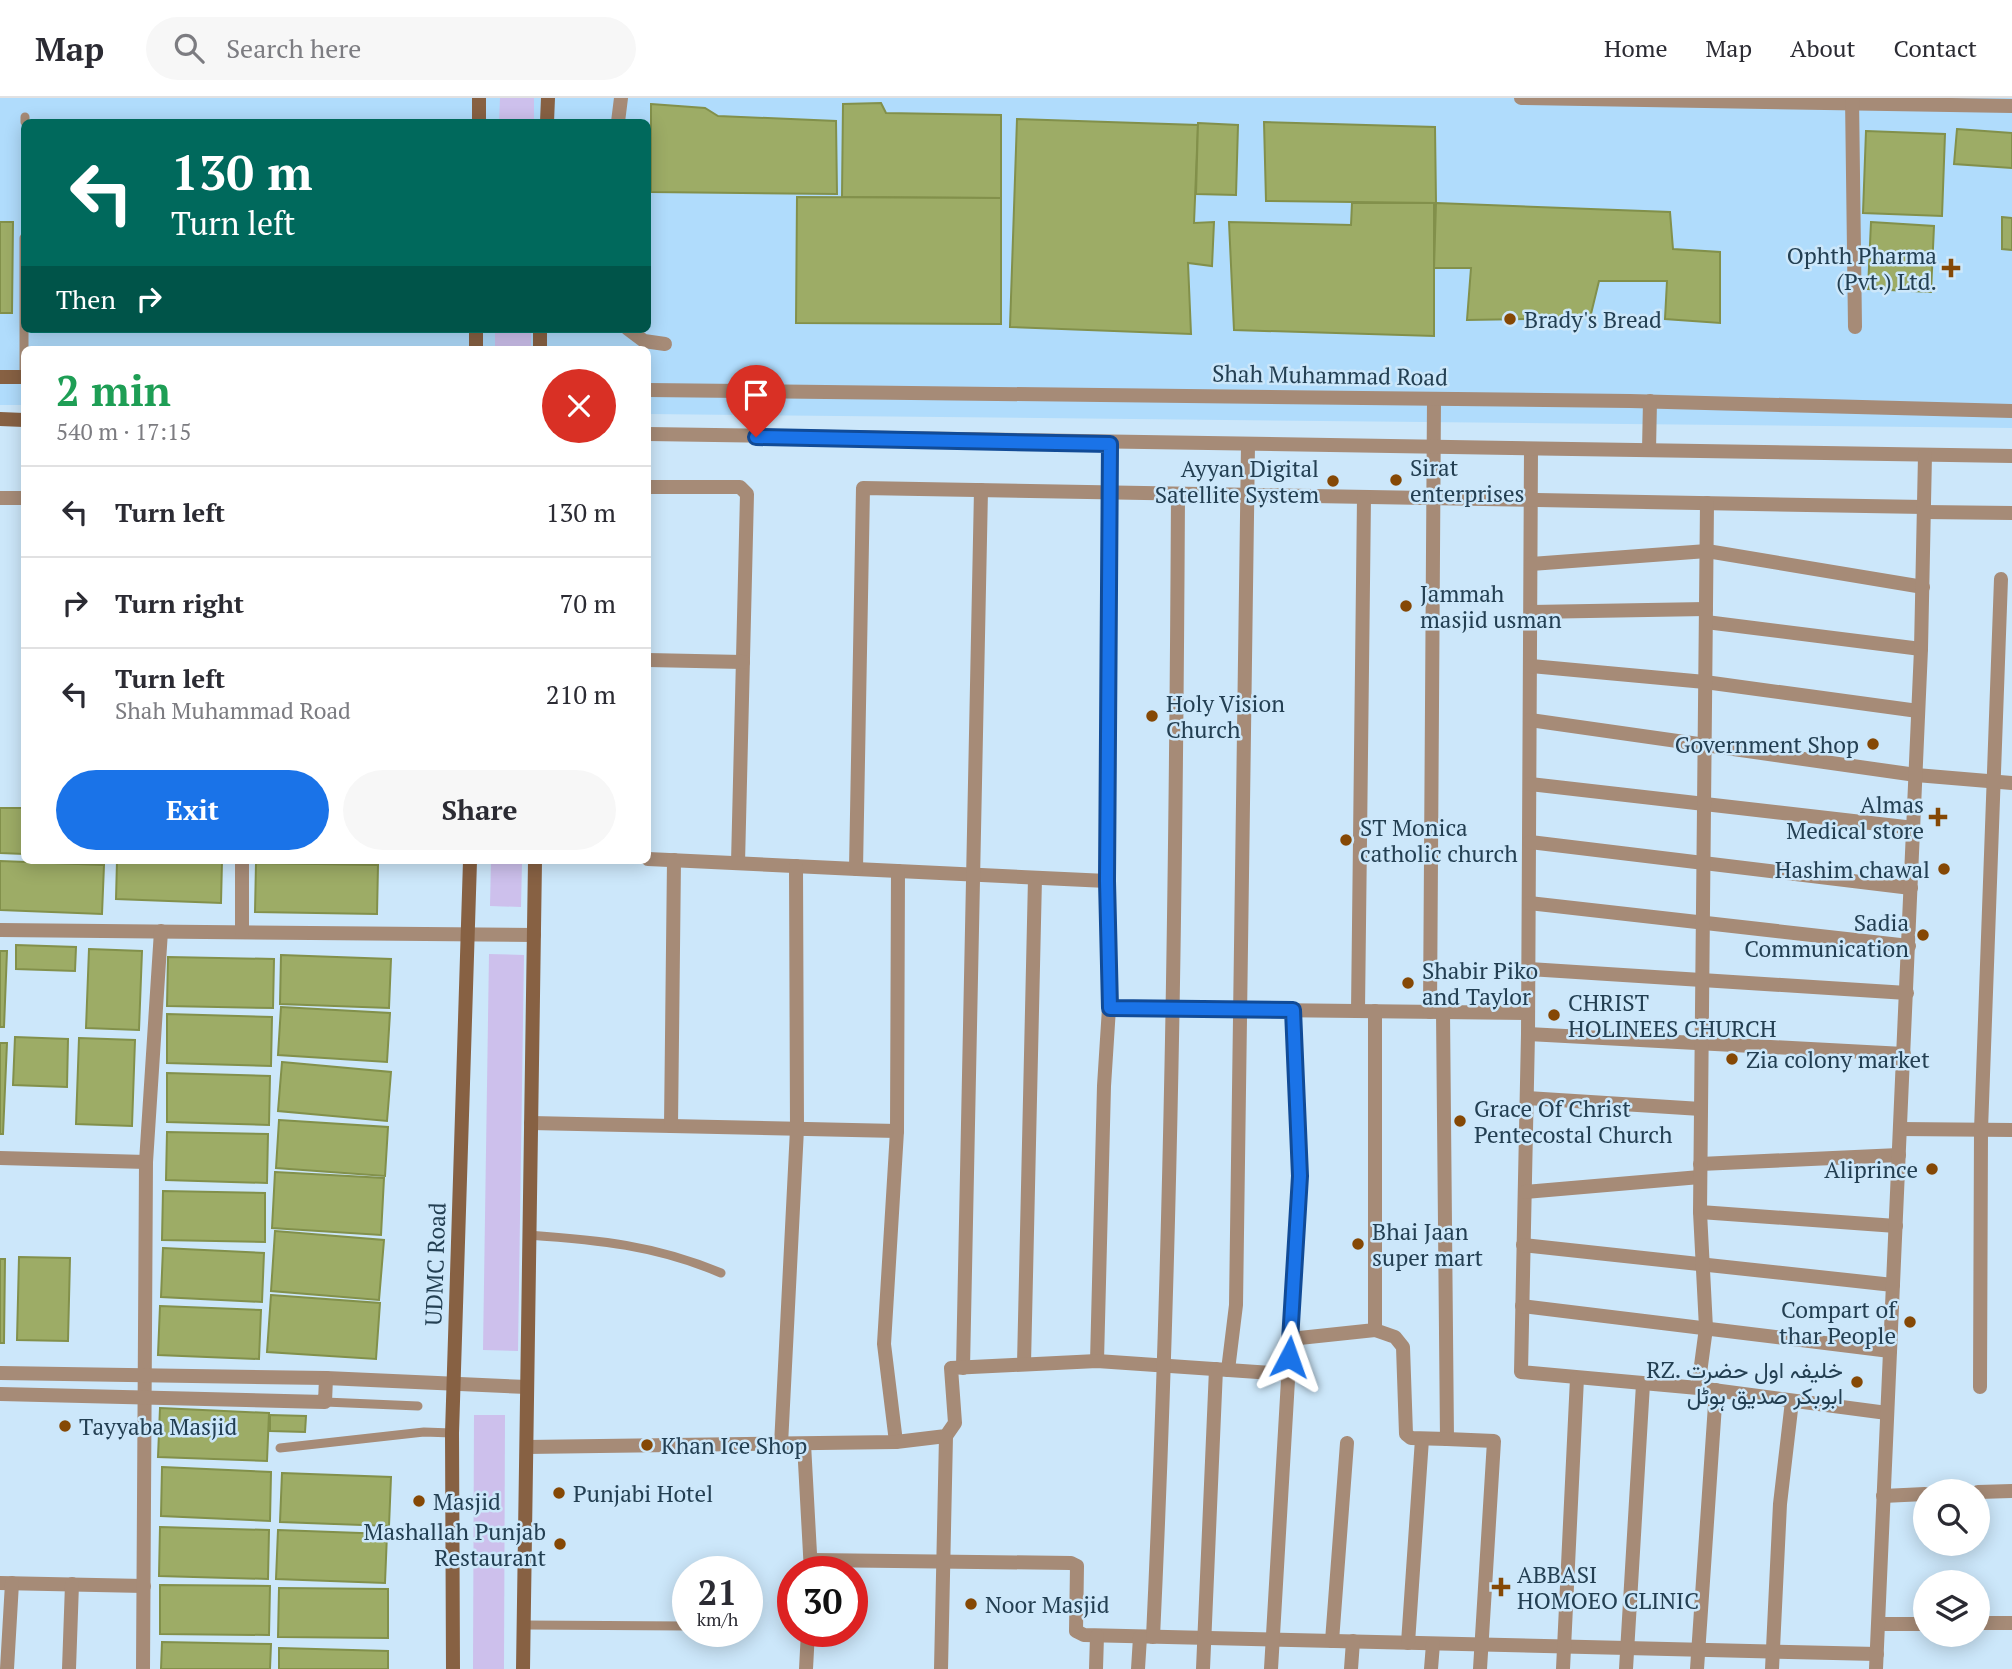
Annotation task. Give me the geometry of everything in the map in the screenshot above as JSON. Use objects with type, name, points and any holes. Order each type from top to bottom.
[{"type":"main road","points":[[479,98],[479,119]]},
{"type":"main road","points":[[547,119],[548,98]]},
{"type":"main road","points":[[0,377],[21,377]]},
{"type":"main road","points":[[0,419],[21,420]]},
{"type":"main road","name":"UDMC Road","points":[[453,1669],[453,1384],[470,934],[470,864]]},
{"type":"main road","points":[[523,1669],[535,864]]},
{"type":"street","points":[[618,119],[621,98]]},
{"type":"street","points":[[1521,98],[1852,101],[2012,106]]},
{"type":"street","points":[[1852,101],[1855,327]]},
{"type":"street","points":[[632,333],[644,346],[665,344]]},
{"type":"street","name":"Shah Muhammad Road","points":[[651,390],[1650,401],[2012,411]]},
{"type":"street","points":[[1434,399],[1436,1012],[1447,1439]]},
{"type":"street","points":[[1649,450],[1650,401]]},
{"type":"street","points":[[651,434],[1110,444],[2012,456]]},
{"type":"street","points":[[1097,1361],[1104,1086],[1110,1008],[1107,881],[1110,444]]},
{"type":"street","points":[[1203,1669],[1222,1370],[1236,1305],[1243,1010],[1248,446]]},
{"type":"street","points":[[1531,449],[1529,969],[1521,1372],[1716,1390],[1887,1413]]},
{"type":"street","points":[[868,1564],[1071,1563],[1077,1566],[1076,1631],[1079,1634],[1097,1636],[1773,1651],[1877,1661],[1914,828],[1925,455]]},
{"type":"street","points":[[651,487],[740,487],[747,494],[738,863]]},
{"type":"street","points":[[856,869],[863,488],[1707,503],[2012,513]]},
{"type":"street","points":[[963,1368],[982,490]]},
{"type":"street","points":[[1138,1669],[1146,1637],[1166,1366],[1175,1009],[1178,494]]},
{"type":"street","points":[[1358,1011],[1364,497]]},
{"type":"street","points":[[0,498],[21,498]]},
{"type":"street","points":[[1698,1388],[1706,1328],[1700,1170],[1707,745],[1707,503]]},
{"type":"street","points":[[1531,564],[1707,551],[1923,587]]},
{"type":"street","points":[[1980,1387],[1981,1130],[2001,579]]},
{"type":"street","points":[[1531,611],[1706,615],[1921,649]]},
{"type":"street","points":[[651,660],[743,662]]},
{"type":"street","points":[[1531,666],[1705,682],[1918,711]]},
{"type":"street","points":[[1531,720],[1916,775],[2012,783]]},
{"type":"street","points":[[1530,784],[1914,828]]},
{"type":"street","points":[[1530,842],[1911,888]]},
{"type":"street","points":[[651,859],[1107,881]]},
{"type":"street","points":[[671,1126],[674,860]]},
{"type":"street","points":[[242,864],[242,932]]},
{"type":"street","points":[[781,1445],[797,1129],[796,866]]},
{"type":"street","points":[[896,1442],[884,1344],[897,1131],[898,871]]},
{"type":"street","points":[[1024,1364],[1035,878]]},
{"type":"street","points":[[1529,903],[1909,946]]},
{"type":"street","points":[[0,930],[534,935]]},
{"type":"street","points":[[143,1669],[146,1162],[161,932]]},
{"type":"street","points":[[1529,969],[1906,993]]},
{"type":"street","points":[[1110,1008],[1528,1013]]},
{"type":"street","points":[[1270,1669],[1300,1176],[1293,1010]]},
{"type":"street","points":[[1375,1011],[1375,1330]]},
{"type":"street","points":[[1528,1034],[1904,1054]]},
{"type":"street","points":[[1527,1098],[1701,1109]]},
{"type":"street","points":[[531,1123],[897,1131]]},
{"type":"street","points":[[1900,1129],[2012,1130]]},
{"type":"street","points":[[1525,1192],[1700,1170],[1899,1155]]},
{"type":"street","points":[[0,1158],[146,1162]]},
{"type":"street","points":[[1700,1212],[1896,1226]]},
{"type":"street","points":[[1524,1245],[1893,1285]]},
{"type":"street","points":[[1522,1306],[1890,1352]]},
{"type":"street","points":[[1290,1339],[1375,1330],[1395,1337],[1403,1347],[1406,1434],[1411,1438],[1494,1441],[1480,1669]]},
{"type":"street","points":[[941,1669],[946,1436],[955,1423],[951,1368],[1097,1361],[1288,1374]]},
{"type":"street","points":[[0,1373],[143,1373],[527,1387]]},
{"type":"street","points":[[0,1394],[325,1402],[326,1378]]},
{"type":"street","points":[[1563,1669],[1577,1378]]},
{"type":"street","points":[[1626,1669],[1643,1384]]},
{"type":"street","points":[[1697,1669],[1716,1390]]},
{"type":"street","points":[[1772,1669],[1780,1504],[1792,1401]]},
{"type":"street","points":[[527,1447],[896,1442],[946,1436]]},
{"type":"street","points":[[1408,1643],[1422,1438]]},
{"type":"street","points":[[1332,1641],[1347,1443]]},
{"type":"street","points":[[804,1444],[810,1556]]},
{"type":"street","points":[[1990,1492],[2012,1491]]},
{"type":"street","points":[[1883,1496],[1913,1495]]},
{"type":"street","points":[[7,1669],[6,1583],[144,1586]]},
{"type":"street","points":[[69,1669],[72,1584]]},
{"type":"street","points":[[1990,1623],[2012,1623]]},
{"type":"street","points":[[1880,1624],[1913,1624]]},
{"type":"street","points":[[1096,1669],[1097,1636]]},
{"type":"street","points":[[1351,1669],[1353,1642]]},
{"type":"street","points":[[1430,1669],[1433,1644]]},
{"type":"street","points":[[806,1669],[807,1647]]},
{"type":"lane","points":[[528,1235],[602,1240],[652,1248],[683,1256],[721,1273]]},
{"type":"lane","points":[[325,1402],[418,1406]]},
{"type":"lane","points":[[280,1448],[424,1432],[452,1433]]},
{"type":"lane","points":[[524,1625],[672,1626]]},
{"type":"shaded area","points":[[0,98],[2012,98],[2012,428],[651,414],[651,346],[21,346],[21,405],[0,405]]},
{"type":"shaded area","points":[[500,98],[534,98],[534,119],[499,119]]},
{"type":"shaded area","points":[[495,333],[531,333],[531,346],[495,346]]},
{"type":"shaded area","points":[[491,864],[522,864],[521,907],[490,906]]},
{"type":"shaded area","points":[[489,954],[524,955],[518,1351],[483,1350]]},
{"type":"shaded area","points":[[474,1415],[505,1415],[504,1669],[473,1669]]},
{"type":"building","points":[[881,103],[886,113],[1001,115],[1001,198],[842,197],[843,104]]},
{"type":"building","points":[[651,104],[705,108],[718,116],[836,121],[837,194],[651,192]]},
{"type":"building","points":[[1017,119],[1198,125],[1194,223],[1214,222],[1212,266],[1188,263],[1191,334],[1010,327]]},
{"type":"building","points":[[1264,122],[1435,127],[1436,203],[1266,201]]},
{"type":"building","points":[[1198,123],[1238,125],[1236,195],[1196,194]]},
{"type":"building","points":[[1957,129],[2012,133],[2012,168],[1954,164]]},
{"type":"building","points":[[1866,131],[1945,134],[1942,216],[1863,213]]},
{"type":"building","points":[[797,197],[1001,198],[1001,324],[796,323]]},
{"type":"building","points":[[1352,203],[1434,203],[1434,336],[1234,330],[1229,222],[1351,225]]},
{"type":"building","points":[[1436,203],[1670,212],[1673,249],[1720,252],[1720,323],[1665,319],[1667,281],[1599,281],[1590,318],[1467,320],[1471,268],[1434,268]]},
{"type":"building","points":[[2002,217],[2012,218],[2012,250],[2002,249]]},
{"type":"building","points":[[0,222],[13,222],[12,313],[0,313]]},
{"type":"building","points":[[1871,222],[1934,226],[1931,292],[1868,289]]},
{"type":"building","points":[[0,808],[21,808],[21,854],[0,853]]},
{"type":"building","points":[[0,861],[21,862],[21,864],[104,865],[102,914],[0,910]]},
{"type":"building","points":[[117,864],[222,864],[221,903],[116,899]]},
{"type":"building","points":[[256,864],[378,865],[377,914],[255,912]]},
{"type":"building","points":[[16,945],[76,947],[75,971],[16,969]]},
{"type":"building","points":[[89,949],[142,951],[139,1030],[86,1028]]},
{"type":"building","points":[[0,951],[7,951],[4,1027],[0,1027]]},
{"type":"building","points":[[281,955],[391,959],[389,1008],[280,1004]]},
{"type":"building","points":[[168,957],[274,959],[273,1008],[167,1006]]},
{"type":"building","points":[[281,1007],[390,1013],[387,1062],[278,1055]]},
{"type":"building","points":[[167,1014],[272,1017],[271,1066],[167,1063]]},
{"type":"building","points":[[15,1037],[68,1039],[67,1087],[13,1085]]},
{"type":"building","points":[[79,1038],[135,1040],[132,1126],[76,1124]]},
{"type":"building","points":[[0,1043],[7,1043],[3,1134],[0,1134]]},
{"type":"building","points":[[282,1062],[391,1072],[387,1121],[278,1111]]},
{"type":"building","points":[[167,1073],[270,1076],[269,1125],[167,1122]]},
{"type":"building","points":[[279,1120],[388,1127],[385,1176],[276,1168]]},
{"type":"building","points":[[167,1132],[268,1134],[267,1183],[166,1180]]},
{"type":"building","points":[[275,1172],[384,1178],[381,1235],[272,1228]]},
{"type":"building","points":[[163,1191],[265,1193],[265,1242],[162,1240]]},
{"type":"building","points":[[275,1231],[384,1240],[379,1300],[271,1291]]},
{"type":"building","points":[[163,1248],[264,1253],[262,1302],[161,1297]]},
{"type":"building","points":[[19,1257],[70,1258],[68,1341],[17,1340]]},
{"type":"building","points":[[0,1259],[5,1259],[4,1343],[0,1343]]},
{"type":"building","points":[[271,1295],[380,1303],[376,1359],[267,1352]]},
{"type":"building","points":[[160,1306],[261,1310],[259,1359],[158,1355]]},
{"type":"building","points":[[160,1408],[269,1413],[267,1461],[158,1457]]},
{"type":"building","points":[[270,1415],[306,1416],[305,1432],[270,1431]]},
{"type":"building","points":[[162,1467],[271,1472],[270,1521],[161,1516]]},
{"type":"building","points":[[282,1473],[391,1477],[389,1526],[280,1522]]},
{"type":"building","points":[[160,1527],[269,1530],[268,1579],[159,1576]]},
{"type":"building","points":[[278,1530],[387,1534],[385,1583],[276,1579]]},
{"type":"building","points":[[160,1585],[270,1586],[269,1635],[160,1634]]},
{"type":"building","points":[[279,1588],[388,1589],[388,1638],[278,1637]]},
{"type":"building","points":[[162,1642],[271,1644],[270,1669],[161,1669]]},
{"type":"building","points":[[279,1648],[388,1651],[388,1669],[279,1669]]},
{"type":"place","name":"Ophth Pharma (Pvt.) Ltd.","points":[[1951,268]]},
{"type":"place","name":"Brady's Bread","points":[[1510,319]]},
{"type":"place","name":"Sirat enterprises","points":[[1396,480]]},
{"type":"place","name":"Ayyan Digital Satellite System","points":[[1333,481]]},
{"type":"place","name":"Jammah masjid usman","points":[[1406,606]]},
{"type":"place","name":"Holy Vision Church","points":[[1152,716]]},
{"type":"place","name":"Government Shop","points":[[1873,744]]},
{"type":"place","name":"Almas Medical store","points":[[1938,817]]},
{"type":"place","name":"ST Monica catholic church","points":[[1346,840]]},
{"type":"place","name":"Hashim chawal","points":[[1944,869]]},
{"type":"place","name":"Sadia Communication","points":[[1923,935]]},
{"type":"place","name":"Shabir Piko and Taylor","points":[[1408,983]]},
{"type":"place","name":"CHRIST HOLINEES CHURCH","points":[[1554,1015]]},
{"type":"place","name":"Zia colony market","points":[[1732,1059]]},
{"type":"place","name":"Grace Of Christ Pentecostal Church","points":[[1460,1121]]},
{"type":"place","name":"Aliprince","points":[[1932,1169]]},
{"type":"place","name":"Bhai Jaan super mart","points":[[1358,1244]]},
{"type":"place","name":"Compart of thar People","points":[[1910,1322]]},
{"type":"place","name":"RZ. خلیفہ اول حضرت ابوبکر صدیق ہوٹل","points":[[1857,1382]]},
{"type":"place","name":"Tayyaba Masjid","points":[[65,1426]]},
{"type":"place","name":"Khan Ice Shop","points":[[647,1445]]},
{"type":"place","name":"Punjabi Hotel","points":[[559,1493]]},
{"type":"place","name":"Masjid","points":[[419,1501]]},
{"type":"place","name":"Mashallah Punjab Restaurant","points":[[560,1544]]},
{"type":"place","name":"ABBASI HOMOEO CLINIC","points":[[1501,1587]]},
{"type":"place","name":"Noor Masjid","points":[[971,1604]]},
{"type":"route","points":[[756,437],[1110,444],[1107,881],[1110,1008],[1293,1010],[1300,1176],[1289,1357]]}]
